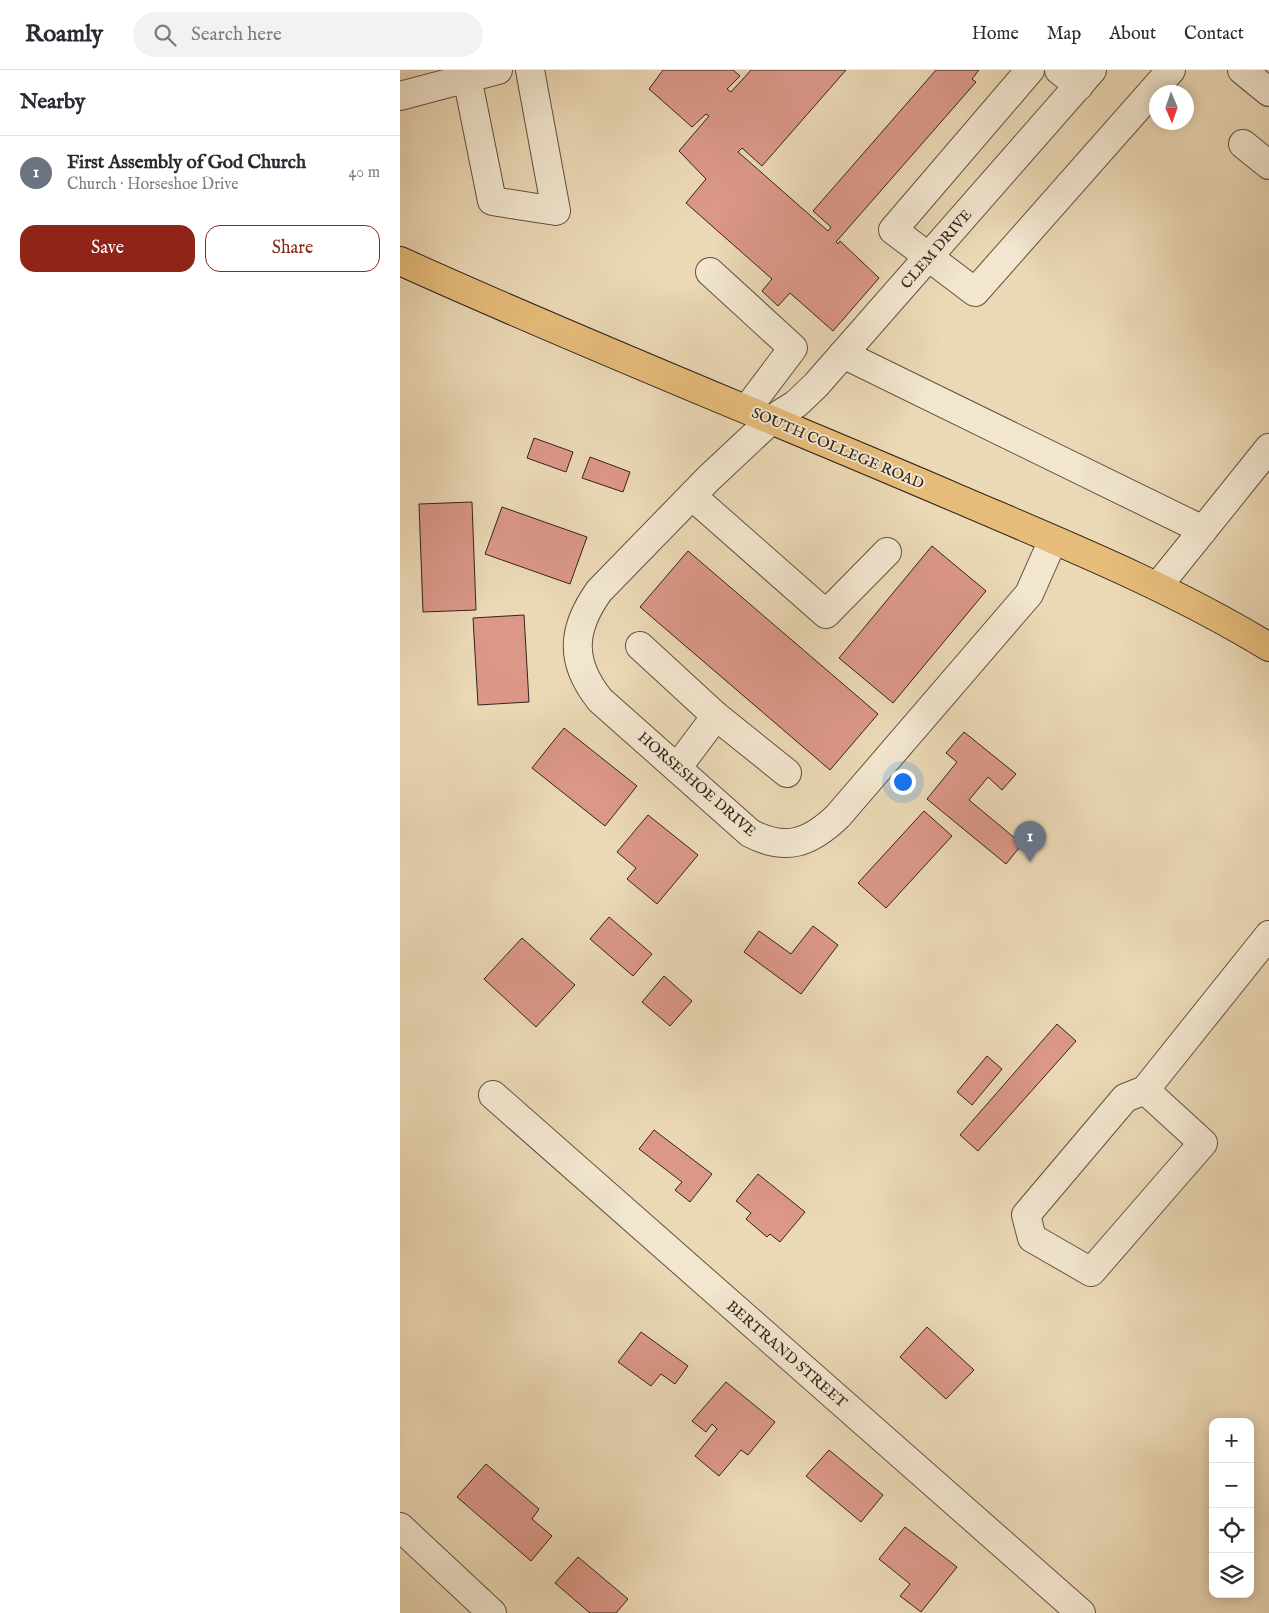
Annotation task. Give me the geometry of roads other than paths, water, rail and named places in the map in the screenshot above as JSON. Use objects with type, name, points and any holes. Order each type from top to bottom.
[{"type":"main road","name":"SOUTH COLLEGE ROAD","points":[[400,261],[503,308],[759,414],[1158,586],[1218,616],[1269,646]]},
{"type":"street","points":[[400,96],[498,70]]},
{"type":"street","points":[[468,77],[492,201],[556,211],[530,70]]},
{"type":"street","points":[[1030,70],[893,230],[975,292],[1171,70]]},
{"type":"street","points":[[1242,70],[1269,92]]},
{"type":"street","name":"CLEM DRIVE","points":[[759,414],[796,404],[844,354],[928,258],[1077,75]]},
{"type":"street","points":[[1243,144],[1269,165]]},
{"type":"street","points":[[710,272],[793,348],[759,414]]},
{"type":"street","points":[[844,354],[1203,530]]},
{"type":"street","name":"HORSESHOE DRIVE","points":[[759,414],[692,496],[599,591],[585,611],[578,629],[577,643],[580,667],[590,688],[600,700],[750,833],[760,838],[790,844],[816,835],[838,816],[1029,594],[1053,540]]},
{"type":"street","points":[[1158,586],[1269,448]]},
{"type":"street","points":[[692,496],[826,614],[887,552]]},
{"type":"street","points":[[640,646],[716,716],[787,773]]},
{"type":"street","points":[[677,768],[716,716]]},
{"type":"street","points":[[1145,1090],[1203,1143],[1091,1272],[1032,1238],[1026,1216],[1125,1098],[1145,1090],[1269,935]]},
{"type":"street","name":"BERTRAND STREET","points":[[493,1095],[1081,1613]]},
{"type":"street","points":[[400,1528],[492,1613]]},
{"type":"place","name":"First Assembly of God Church","points":[[1030,862]]}]
